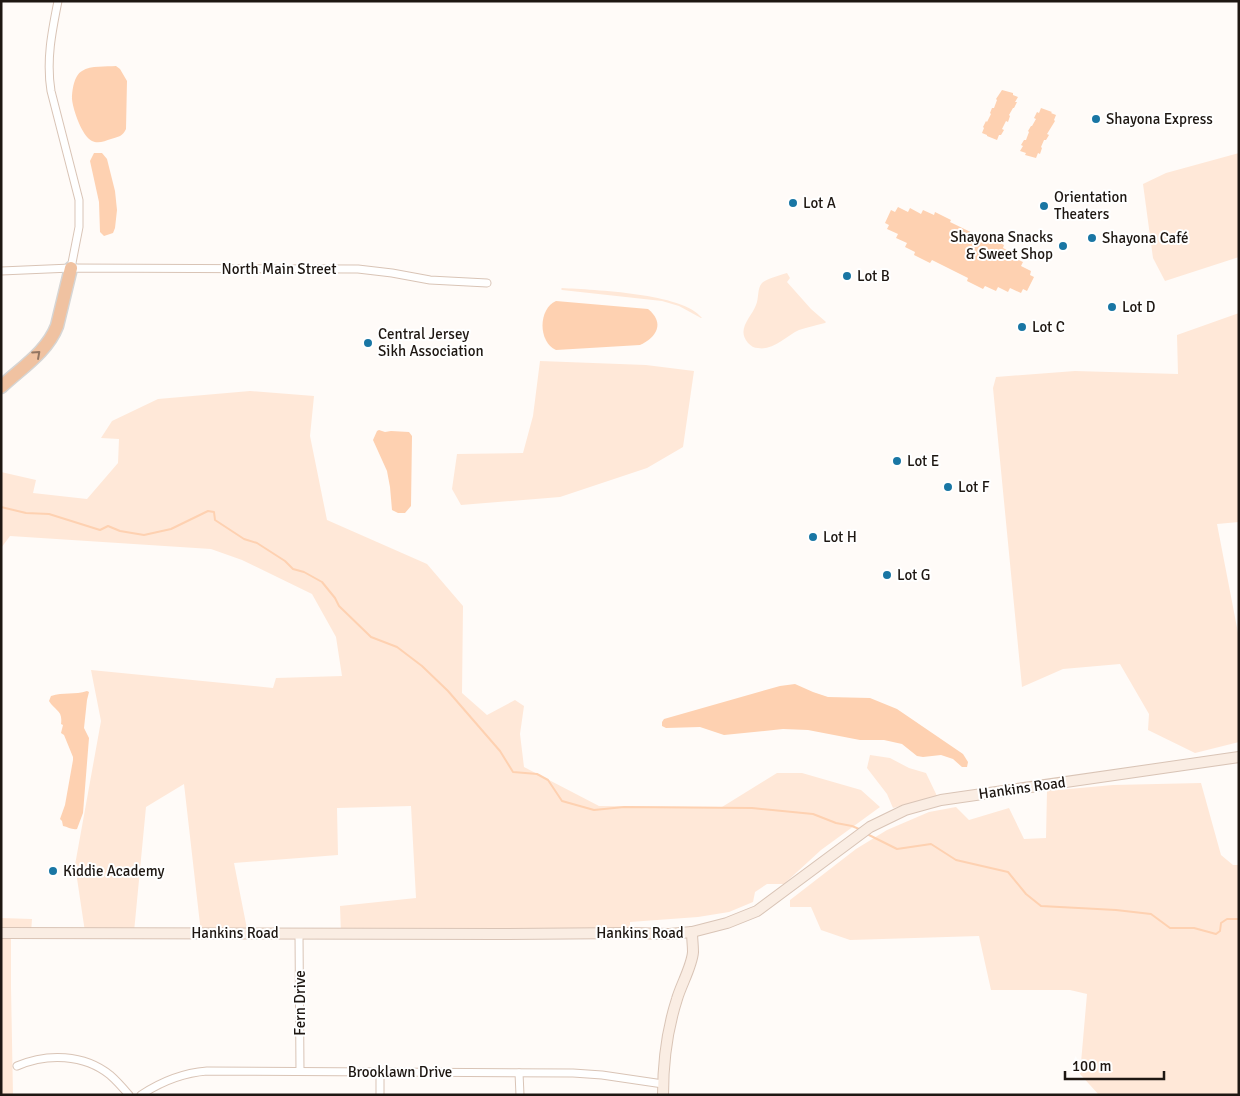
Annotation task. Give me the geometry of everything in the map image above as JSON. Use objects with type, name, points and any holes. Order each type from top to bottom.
[{"type":"highway","points":[[1,387],[45,347],[54,335],[58,326],[71,268]]},
{"type":"main road","name":"Hankins Road","points":[[1,933],[669,934],[692,932],[727,923],[757,911],[870,827],[894,815],[924,804],[950,798],[1239,756]]},
{"type":"main road","points":[[663,1095],[665,1054],[677,999],[693,952],[692,932]]},
{"type":"street","points":[[58,1],[50,43],[48,76],[79,200],[79,227],[71,268]]},
{"type":"street","name":"North Main Street","points":[[1,271],[71,268],[358,269],[430,280],[487,283]]},
{"type":"street","name":"Fern Drive","points":[[299,934],[300,1071]]},
{"type":"street","points":[[17,1066],[30,1060],[44,1058],[61,1057],[78,1060],[106,1072],[129,1095]]},
{"type":"street","name":"Brooklawn Drive","points":[[141,1095],[164,1081],[194,1072],[207,1071],[573,1073],[602,1075],[663,1084]]},
{"type":"street","points":[[380,1072],[380,1095]]},
{"type":"street","points":[[519,1073],[520,1095]]},
{"type":"shaded area","points":[[116,66],[127,81],[126,129],[118,137],[102,142],[94,142],[85,134],[76,116],[72,99],[74,84],[79,73],[86,69]]},
{"type":"shaded area","points":[[1002,90],[1013,93],[1013,95],[1018,97],[1009,115],[1008,122],[1006,121],[1002,129],[1004,130],[997,140],[982,133],[992,108],[994,108],[996,99]]},
{"type":"shaded area","points":[[1041,108],[1056,115],[1055,121],[1047,134],[1049,135],[1044,140],[1040,154],[1038,153],[1036,158],[1025,155],[1026,153],[1020,151],[1028,131],[1036,119],[1034,118]]},
{"type":"shaded area","points":[[94,153],[102,153],[107,159],[115,191],[117,210],[115,228],[113,233],[104,236],[100,232],[99,202],[90,161]]},
{"type":"shaded area","points":[[1239,153],[1239,257],[1165,281],[1153,258],[1143,184],[1166,173]]},
{"type":"shaded area","points":[[898,207],[908,212],[910,208],[921,214],[923,210],[934,215],[935,212],[951,220],[950,222],[987,240],[988,237],[1004,245],[1003,248],[1013,253],[1012,257],[1023,262],[1021,266],[1031,271],[1030,275],[1034,277],[1027,291],[1023,289],[1021,293],[1010,288],[1008,292],[998,287],[996,291],[985,286],[983,289],[967,281],[968,278],[932,260],[930,263],[914,255],[915,252],[905,247],[907,243],[896,238],[898,234],[887,229],[889,225],[885,223],[891,210],[895,212]]},
{"type":"shaded area","points":[[787,273],[790,278],[787,282],[811,309],[826,322],[799,330],[769,347],[754,347],[748,343],[743,333],[758,300],[760,285],[767,280]]},
{"type":"shaded area","points":[[562,288],[637,294],[658,298],[677,303],[692,310],[702,318],[679,306],[662,301],[562,290]]},
{"type":"shaded area","points":[[556,301],[648,309],[656,319],[657,329],[651,338],[640,345],[556,350],[546,340],[542,326],[546,311]]},
{"type":"shaded area","points":[[1239,313],[1239,522],[1217,524],[1239,638],[1239,742],[1195,753],[1148,730],[1149,714],[1120,664],[1063,669],[1022,687],[993,388],[996,377],[1075,371],[1178,374],[1177,335]]},
{"type":"shaded area","points":[[540,361],[646,365],[694,371],[683,447],[647,468],[560,497],[461,505],[452,489],[457,454],[523,453],[533,416]]},
{"type":"shaded area","points":[[250,391],[314,396],[310,436],[327,520],[427,564],[463,606],[462,693],[487,715],[515,700],[524,706],[520,734],[524,767],[599,806],[722,807],[777,773],[802,773],[861,790],[880,807],[821,850],[784,884],[767,884],[755,892],[753,902],[729,912],[698,917],[630,922],[630,933],[341,934],[340,906],[416,898],[411,806],[337,808],[338,855],[234,863],[248,934],[201,933],[184,784],[146,807],[134,932],[85,932],[75,865],[101,721],[91,670],[273,688],[276,678],[342,676],[336,637],[312,594],[242,560],[211,549],[10,536],[1,548],[1,472],[36,480],[33,493],[87,499],[118,463],[119,439],[101,438],[112,421],[158,399]]},
{"type":"shaded area","points":[[379,430],[385,432],[409,432],[412,436],[411,506],[405,513],[398,513],[392,510],[387,471],[373,440]]},
{"type":"shaded area","points":[[795,684],[828,697],[870,698],[897,709],[963,754],[968,762],[967,767],[962,767],[953,759],[941,755],[917,756],[902,744],[884,740],[860,740],[808,730],[783,729],[724,735],[700,727],[666,728],[662,726],[664,719],[780,686]]},
{"type":"shaded area","points":[[89,692],[84,728],[89,738],[83,813],[77,829],[73,829],[63,826],[60,819],[65,805],[73,757],[64,735],[61,733],[63,725],[61,724],[60,713],[49,701],[51,696]]},
{"type":"shaded area","points":[[870,755],[890,758],[909,768],[926,773],[937,796],[893,808],[887,794],[867,768]]},
{"type":"shaded area","points":[[1201,783],[1221,855],[1233,865],[1239,865],[1239,1095],[1099,1095],[1080,1074],[1087,994],[1070,990],[991,990],[979,936],[850,940],[821,930],[811,907],[790,907],[790,900],[856,849],[887,830],[929,812],[956,807],[969,820],[1009,808],[1024,839],[1046,838],[1047,791],[1113,785]]},
{"type":"shaded area","points":[[1,918],[32,919],[31,933],[11,932],[13,1095],[1,1095]]},
{"type":"waterway","points":[[1,507],[26,513],[49,514],[100,530],[108,526],[120,531],[144,535],[171,529],[208,511],[214,512],[215,520],[244,539],[257,543],[285,561],[293,569],[304,572],[322,582],[339,606],[371,637],[397,647],[422,666],[448,691],[500,751],[513,772],[537,774],[548,780],[562,801],[594,810],[624,807],[752,808],[813,814],[859,829]]},
{"type":"waterway","points":[[869,835],[897,849],[931,844],[956,860],[1008,872],[1026,894],[1041,906],[1151,914],[1170,928],[1194,928],[1216,934],[1220,931],[1221,923],[1227,919],[1239,919]]},
{"type":"place","name":"Shayona Express","points":[[1096,119]]},
{"type":"place","name":"Lot A","points":[[793,203]]},
{"type":"place","name":"Orientation Theaters","points":[[1044,206]]},
{"type":"place","name":"Shayona Café","points":[[1092,238]]},
{"type":"place","name":"Shayona Snacks & Sweet Shop","points":[[1063,246]]},
{"type":"place","name":"Lot B","points":[[847,276]]},
{"type":"place","name":"Lot D","points":[[1112,307]]},
{"type":"place","name":"Lot C","points":[[1022,327]]},
{"type":"place","name":"Central Jersey Sikh Association","points":[[368,343]]},
{"type":"place","name":"Lot E","points":[[897,461]]},
{"type":"place","name":"Lot F","points":[[948,487]]},
{"type":"place","name":"Lot H","points":[[813,537]]},
{"type":"place","name":"Lot G","points":[[887,575]]},
{"type":"place","name":"Kiddie Academy","points":[[53,871]]}]
